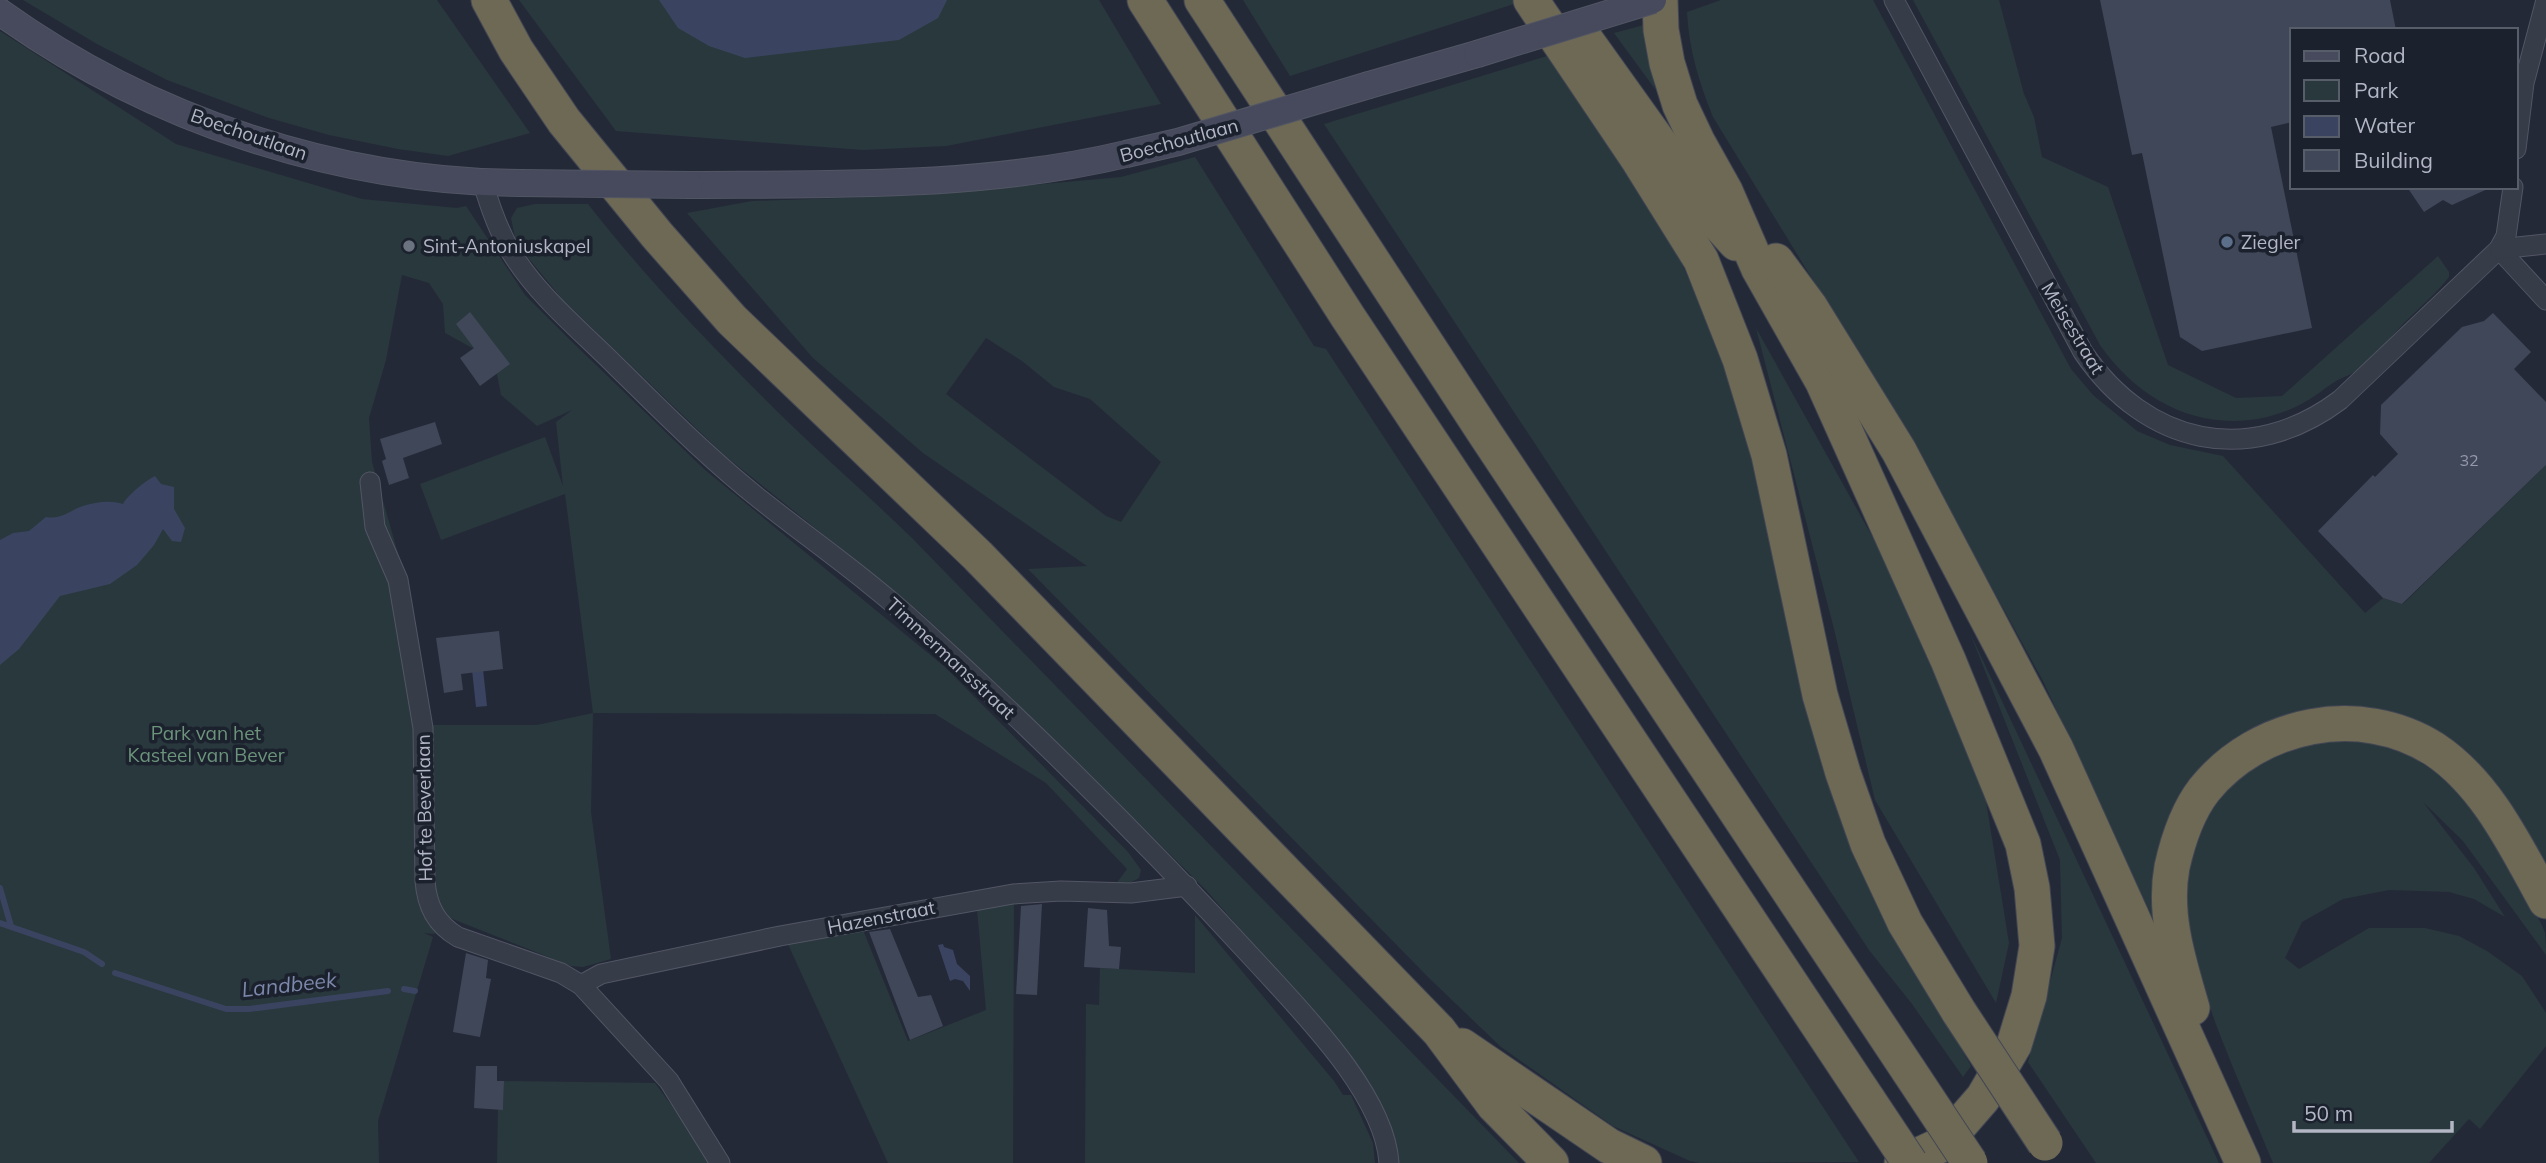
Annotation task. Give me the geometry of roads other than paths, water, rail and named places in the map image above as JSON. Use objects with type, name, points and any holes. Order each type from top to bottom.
[{"type":"highway","points":[[468,0],[516,50]]},
{"type":"highway","points":[[489,0],[516,50],[564,121],[657,235],[732,320],[978,556],[1439,1031],[1494,1105],[1551,1163]]},
{"type":"highway","points":[[1145,0],[1349,317],[1910,1163]]},
{"type":"highway","points":[[1202,0],[1486,435],[1970,1163]]},
{"type":"highway","points":[[1531,0],[1638,159],[1700,260],[1740,359],[1769,455],[1821,695],[1843,773],[1868,844],[1905,923],[1959,1012],[2052,1153]]},
{"type":"highway","points":[[1558,0],[1713,218],[1759,269]]},
{"type":"highway","points":[[1660,0],[1661,30],[1667,63],[1680,105],[1725,191],[1759,269],[1823,382],[1948,660],[2023,844],[2032,888],[2037,946],[2029,996],[2014,1045],[1983,1098],[1943,1144],[1902,1163]]},
{"type":"highway","points":[[1725,191],[1810,307],[1899,451],[2056,749],[2245,1163]]},
{"type":"highway","points":[[2245,1163],[2193,1012],[2178,958],[2169,898],[2172,870],[2188,815],[2203,791],[2231,763],[2277,736],[2314,725],[2367,725],[2413,737],[2435,750],[2477,789],[2498,817],[2546,901]]},
{"type":"highway","points":[[1439,1031],[1609,1146],[1644,1163]]},
{"type":"main road","name":"Boechoutlaan","points":[[0,12],[81,65],[171,107],[269,144],[348,165],[483,183],[689,185],[899,183],[1011,175],[1126,154],[1178,142],[1653,0]]},
{"type":"street","name":"Meisestraat","points":[[1894,0],[2083,352],[2119,396],[2158,423],[2195,435],[2253,438],[2283,431],[2319,415],[2340,400],[2499,249]]},
{"type":"street","points":[[2518,132],[2524,83],[2546,0]]},
{"type":"street","name":"Timmermansstraat","points":[[483,183],[494,216],[512,252],[559,311],[712,459],[918,625],[1187,886],[1330,1046],[1364,1093],[1385,1139],[1390,1163]]},
{"type":"street","points":[[2499,249],[2506,236],[2513,189]]},
{"type":"street","points":[[2499,249],[2546,244]]},
{"type":"street","points":[[2499,249],[2546,300]]},
{"type":"street","name":"Hof te Beverlaan","points":[[370,482],[375,527],[398,580],[423,728],[425,881],[430,906],[440,924],[458,937],[561,973],[580,985],[669,1081],[720,1163]]},
{"type":"street","name":"Hazenstraat","points":[[580,985],[601,974],[780,936],[972,900],[1041,892],[1131,893],[1187,886]]},
{"type":"water","points":[[659,0],[947,0],[938,18],[899,40],[745,58],[709,46],[678,28]]},
{"type":"water","points":[[155,476],[161,484],[174,487],[174,509],[185,528],[181,542],[172,541],[163,529],[137,565],[110,584],[60,596],[19,649],[0,665],[0,540],[13,533],[29,531],[46,517],[61,516],[83,506],[103,502],[123,504],[137,488]]},
{"type":"water","points":[[483,669],[487,706],[476,707],[472,670]]},
{"type":"water","points":[[943,944],[953,950],[957,964],[970,976],[970,991],[963,981],[950,981],[938,945]]},
{"type":"waterway","points":[[0,888],[11,926]]},
{"type":"waterway","name":"Landbeek","points":[[0,923],[84,952],[102,964]]},
{"type":"waterway","name":"Landbeek","points":[[115,973],[226,1009],[249,1009],[388,991]]},
{"type":"waterway","points":[[404,989],[415,991]]},
{"type":"place","name":"Ziegler","points":[[2227,242]]},
{"type":"place","name":"Sint-Antoniuskapel","points":[[409,246]]},
{"type":"park label","name":"Park van het Kasteel van Bever","points":[[206,744]]}]
